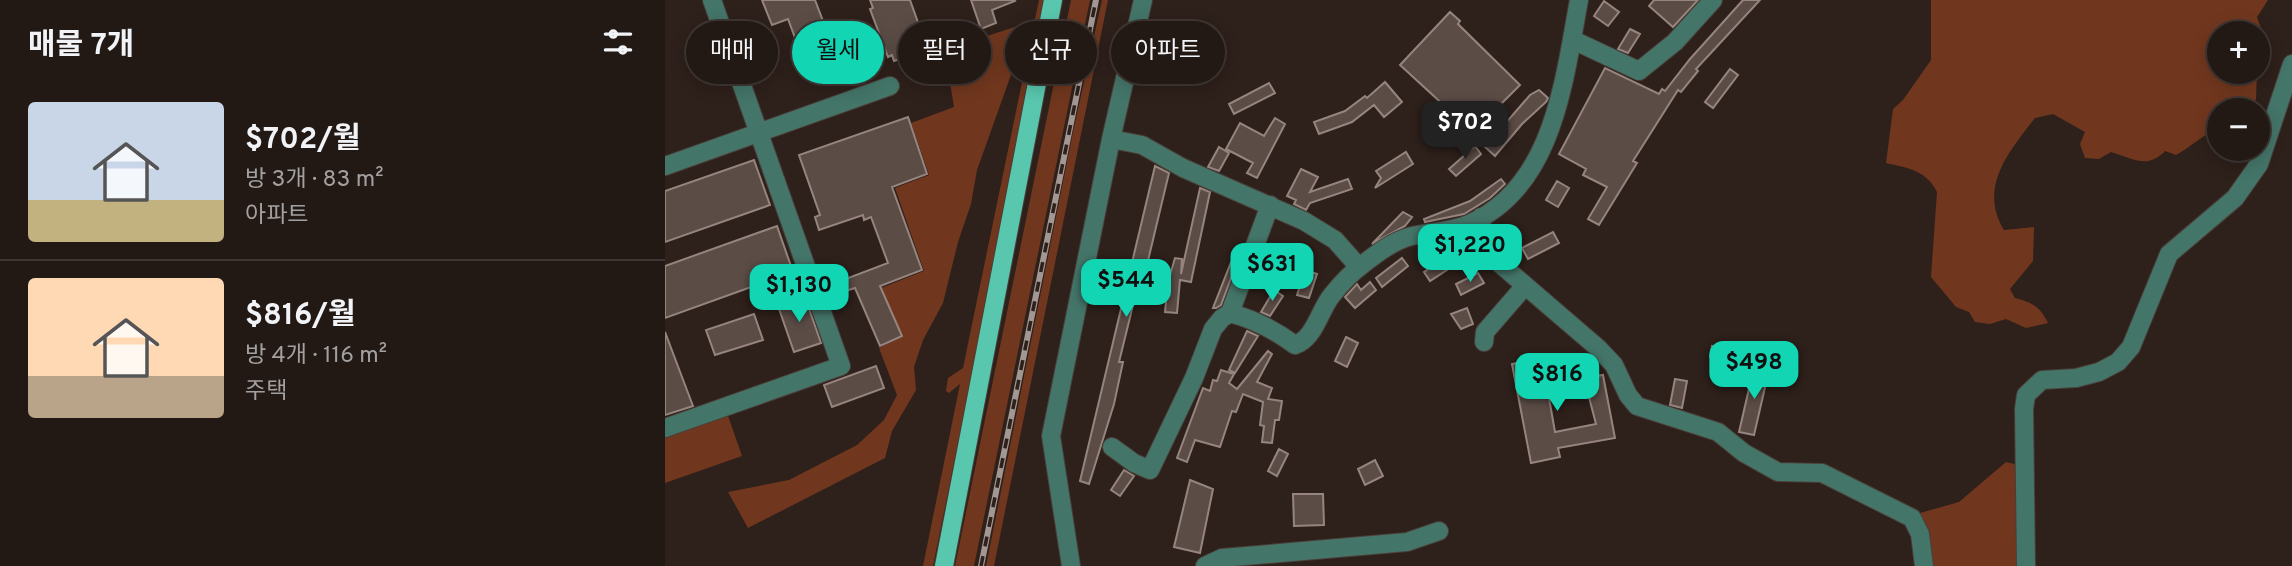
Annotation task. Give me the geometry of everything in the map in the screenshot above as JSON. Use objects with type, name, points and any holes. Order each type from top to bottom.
[{"type":"main road","points":[[944,566],[1053,0]]},
{"type":"street","points":[[665,428],[841,366],[712,0]]},
{"type":"street","points":[[1070,566],[1051,436],[1111,139],[1143,0]]},
{"type":"street","points":[[1230,313],[1263,326],[1295,345],[1303,342],[1331,296],[1359,267],[1409,237],[1440,233],[1481,217],[1517,189],[1533,167],[1562,94],[1579,0]]},
{"type":"street","points":[[1573,40],[1639,71],[1675,42],[1713,0]]},
{"type":"street","points":[[2026,566],[2026,395],[2042,380],[2076,378],[2099,372],[2118,362],[2131,347],[2169,254],[2235,198],[2259,164],[2292,64]]},
{"type":"street","points":[[665,166],[890,86]]},
{"type":"street","points":[[1111,139],[1142,145],[1183,168],[1320,229],[1335,240],[1359,267]]},
{"type":"street","points":[[1112,447],[1134,463],[1150,470],[1194,378],[1213,329],[1221,318],[1230,313],[1271,205]]},
{"type":"street","points":[[1481,217],[1482,234],[1499,263],[1598,348],[1613,365],[1628,395],[1637,406],[1718,432],[1744,453],[1778,472],[1822,473],[1912,518],[1920,534],[1924,566]]},
{"type":"street","points":[[1484,342],[1485,332],[1524,287]]},
{"type":"street","points":[[1205,566],[1222,558],[1408,542],[1439,531]]},
{"type":"shaded area","points":[[1039,0],[1047,0],[1043,21],[1035,21]]},
{"type":"shaded area","points":[[1071,0],[1090,0],[1086,21],[1067,21]]},
{"type":"shaded area","points":[[1102,0],[1108,0],[1097,55],[1097,23]]},
{"type":"shaded area","points":[[1931,0],[2268,0],[2257,17],[2258,21],[2207,21],[2207,84],[2257,84],[2256,98],[2207,98],[2207,135],[2176,155],[2165,151],[2152,160],[2139,161],[2111,152],[2099,159],[2085,158],[2080,144],[2085,132],[2053,114],[2035,118],[2007,157],[2000,171],[1994,199],[2004,230],[2034,227],[2033,261],[2010,289],[2015,298],[2031,303],[2039,309],[2048,323],[2026,328],[2006,319],[1990,324],[1975,322],[1969,312],[1956,307],[1931,277],[1937,192],[1922,174],[1886,163],[1893,109],[1903,100],[1931,60]]},
{"type":"shaded area","points":[[1005,30],[1005,84],[1008,84],[977,170],[971,204],[958,242],[943,303],[923,340],[914,367],[916,390],[892,431],[885,458],[748,528],[728,492],[789,480],[857,445],[884,420],[897,395],[879,348],[902,336],[885,297],[865,306],[861,296],[924,271],[895,188],[929,175],[911,123],[954,107],[950,84],[991,84],[991,35]]},
{"type":"shaded area","points":[[1022,84],[1031,84],[933,566],[923,566],[960,384],[949,393],[946,391],[948,378],[963,368]]},
{"type":"shaded area","points":[[1054,84],[1073,84],[974,566],[955,566]]},
{"type":"shaded area","points":[[1084,84],[1091,84],[994,566],[986,566]]},
{"type":"shaded area","points":[[726,410],[742,456],[665,483],[665,433]]},
{"type":"shaded area","points":[[2006,462],[2022,466],[2022,566],[1927,566],[1913,515],[1959,502]]},
{"type":"building","points":[[762,0],[815,0],[823,21],[792,21],[792,30],[788,19],[778,23],[770,21]]},
{"type":"building","points":[[870,0],[910,0],[917,21],[898,21],[898,60],[894,61],[892,55],[888,57],[884,46],[884,21],[874,21],[870,9],[873,8]]},
{"type":"building","points":[[971,0],[1015,1],[992,10],[996,23],[991,25],[991,21],[978,21]]},
{"type":"building","points":[[1654,0],[1698,0],[1673,27],[1649,6]]},
{"type":"building","points":[[1743,0],[1760,0],[1696,69],[1698,71],[1681,92],[1678,90],[1633,161],[1637,163],[1599,225],[1588,219],[1607,187],[1583,175],[1586,169],[1559,154],[1605,68],[1659,94],[1662,89],[1665,91]]},
{"type":"building","points":[[1604,1],[1619,12],[1608,26],[1594,16]]},
{"type":"building","points":[[1450,12],[1460,21],[1458,24],[1520,85],[1473,132],[1400,65]]},
{"type":"building","points":[[1630,29],[1640,34],[1628,53],[1618,49]]},
{"type":"building","points":[[1730,69],[1738,75],[1713,108],[1705,102]]},
{"type":"building","points":[[1385,82],[1402,102],[1384,117],[1374,105],[1352,122],[1319,134],[1314,122],[1345,111],[1365,96],[1367,98]]},
{"type":"building","points":[[1269,83],[1275,93],[1234,114],[1229,104]]},
{"type":"building","points":[[1539,90],[1548,98],[1546,102],[1522,124],[1495,156],[1485,147],[1530,95]]},
{"type":"building","points":[[908,117],[927,174],[892,187],[922,270],[880,286],[902,336],[880,346],[855,288],[839,293],[835,283],[888,263],[871,217],[864,220],[863,215],[819,230],[815,217],[820,215],[799,155]]},
{"type":"building","points":[[1275,118],[1285,124],[1257,178],[1247,173],[1253,163],[1226,149],[1240,123],[1264,136]]},
{"type":"building","points":[[1475,146],[1481,154],[1456,176],[1449,169]]},
{"type":"building","points":[[1219,147],[1229,153],[1219,171],[1208,167]]},
{"type":"building","points":[[1406,152],[1413,164],[1375,188],[1381,178],[1376,171]]},
{"type":"building","points":[[754,160],[770,205],[665,242],[665,191]]},
{"type":"building","points":[[1155,166],[1169,173],[1140,294],[1136,293],[1119,362],[1123,362],[1114,404],[1089,484],[1080,481]]},
{"type":"building","points":[[1301,169],[1318,177],[1310,192],[1348,179],[1352,189],[1310,203],[1306,210],[1294,204],[1296,200],[1287,196]]},
{"type":"building","points":[[1501,179],[1505,184],[1490,198],[1464,214],[1425,222],[1424,219],[1470,201]]},
{"type":"building","points":[[1557,181],[1569,188],[1558,207],[1546,200]]},
{"type":"building","points":[[1200,188],[1210,192],[1191,282],[1180,280],[1177,313],[1165,312],[1168,282],[1175,258],[1182,259],[1181,274]]},
{"type":"building","points":[[1403,212],[1412,217],[1405,226],[1372,244]]},
{"type":"building","points":[[777,226],[793,272],[665,318],[665,266]]},
{"type":"building","points":[[1553,232],[1559,243],[1528,259],[1522,248]]},
{"type":"building","points":[[1237,247],[1242,249],[1221,305],[1213,308]]},
{"type":"building","points":[[1402,258],[1408,266],[1382,287],[1376,278]]},
{"type":"building","points":[[1444,259],[1450,268],[1430,281],[1424,272]]},
{"type":"building","points":[[1305,270],[1317,274],[1309,298],[1297,295]]},
{"type":"building","points":[[1478,273],[1484,283],[1461,295],[1456,284]]},
{"type":"building","points":[[1370,282],[1376,290],[1355,308],[1345,297],[1357,284],[1361,290]]},
{"type":"building","points":[[1274,290],[1283,296],[1270,316],[1261,312]]},
{"type":"building","points":[[805,297],[821,343],[794,352],[778,306]]},
{"type":"building","points":[[1467,308],[1473,324],[1461,329],[1451,314]]},
{"type":"building","points":[[754,314],[763,340],[715,355],[706,330]]},
{"type":"building","points":[[1247,331],[1258,336],[1235,373],[1229,370]]},
{"type":"building","points":[[665,332],[693,406],[665,415]]},
{"type":"building","points":[[1346,337],[1358,343],[1347,367],[1335,361]]},
{"type":"building","points":[[1712,346],[1748,354],[1745,365],[1710,357]]},
{"type":"building","points":[[1268,351],[1272,354],[1257,382],[1272,388],[1268,399],[1282,401],[1279,420],[1275,420],[1272,443],[1262,442],[1264,426],[1260,425],[1263,402],[1243,394],[1236,412],[1232,411],[1220,447],[1195,440],[1187,462],[1177,458],[1203,388],[1210,391],[1213,380],[1217,381],[1221,370],[1234,374],[1229,383],[1237,389]]},
{"type":"building","points":[[1542,358],[1555,432],[1596,424],[1584,378],[1603,375],[1615,438],[1558,448],[1560,457],[1531,463],[1512,364]]},
{"type":"building","points":[[876,366],[884,388],[832,407],[824,385]]},
{"type":"building","points":[[1754,367],[1769,370],[1754,435],[1739,432]]},
{"type":"building","points":[[1675,379],[1687,381],[1682,408],[1670,405]]},
{"type":"building","points":[[1279,449],[1288,454],[1277,476],[1268,471]]},
{"type":"building","points":[[1375,460],[1383,476],[1365,485],[1358,469]]},
{"type":"building","points":[[1124,470],[1134,476],[1120,496],[1111,490]]},
{"type":"building","points":[[1190,480],[1213,489],[1200,553],[1174,547]]},
{"type":"building","points":[[1293,494],[1323,494],[1324,525],[1294,526]]},
{"type":"railway","points":[[981,566],[1096,0]]}]
